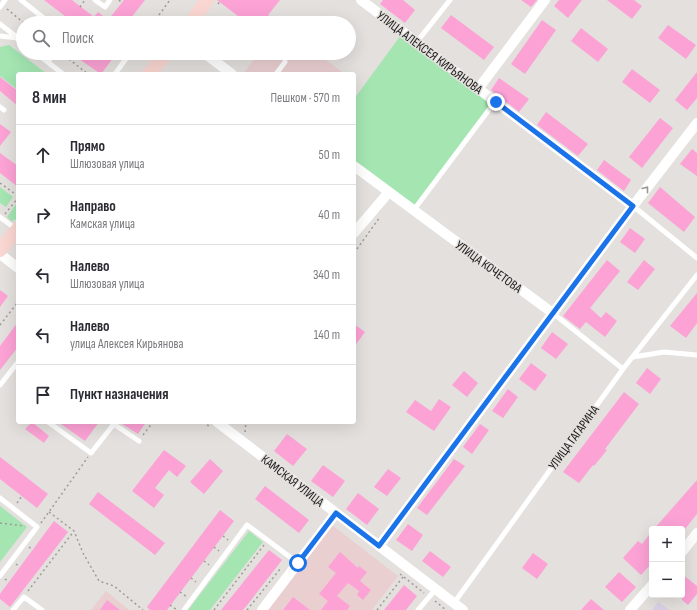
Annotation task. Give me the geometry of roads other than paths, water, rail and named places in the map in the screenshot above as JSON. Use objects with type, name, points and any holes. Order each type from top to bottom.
[{"type":"main road","points":[[196,16],[207,0]]},
{"type":"main road","points":[[151,72],[161,60]]},
{"type":"main road","points":[[0,250],[16,231]]},
{"type":"street","name":"УЛИЦА АЛЕКСЕЯ КИРЬЯНОВА","points":[[361,0],[633,206]]},
{"type":"street","points":[[478,89],[546,0]]},
{"type":"street","points":[[213,60],[229,72]]},
{"type":"street","points":[[379,546],[554,314],[633,206],[697,123]]},
{"type":"street","name":"УЛИЦА КОЧЕТОВА","points":[[356,167],[554,314]]},
{"type":"street","points":[[356,232],[389,192]]},
{"type":"street","points":[[0,254],[16,266]]},
{"type":"street","name":"КАМСКАЯ УЛИЦА","points":[[221,424],[463,610]]},
{"type":"street","points":[[262,610],[294,560],[336,513]]},
{"type":"street","points":[[685,548],[697,533]]},
{"type":"street","points":[[630,610],[649,588]]},
{"type":"lane","points":[[0,7],[5,0]]},
{"type":"lane","points":[[21,0],[41,16]]},
{"type":"lane","points":[[95,0],[104,7],[110,0]]},
{"type":"lane","points":[[416,43],[450,0]]},
{"type":"lane","points":[[0,24],[16,37]]},
{"type":"lane","points":[[0,36],[16,38]]},
{"type":"lane","points":[[45,60],[60,72]]},
{"type":"lane","points":[[116,72],[125,60]]},
{"type":"lane","points":[[278,72],[285,62]]},
{"type":"lane","points":[[414,211],[491,107]]},
{"type":"lane","points":[[633,206],[697,258]]},
{"type":"lane","points":[[1,218],[16,228]]},
{"type":"lane","name":"УЛИЦА ГАГАРИНА","points":[[454,603],[623,369],[697,275]]},
{"type":"lane","name":"УЛИЦА КОЧЕТОВА","points":[[554,314],[623,369]]},
{"type":"lane","points":[[633,357],[664,352],[697,355]]},
{"type":"lane","points":[[0,385],[16,365]]},
{"type":"lane","points":[[51,424],[91,453],[112,424]]},
{"type":"lane","points":[[114,424],[139,441]]},
{"type":"lane","points":[[0,498],[38,527],[0,576]]},
{"type":"lane","points":[[184,610],[248,525],[294,560]]},
{"type":"lane","points":[[418,610],[436,589]]},
{"type":"lane","points":[[13,610],[24,597],[42,610]]}]
